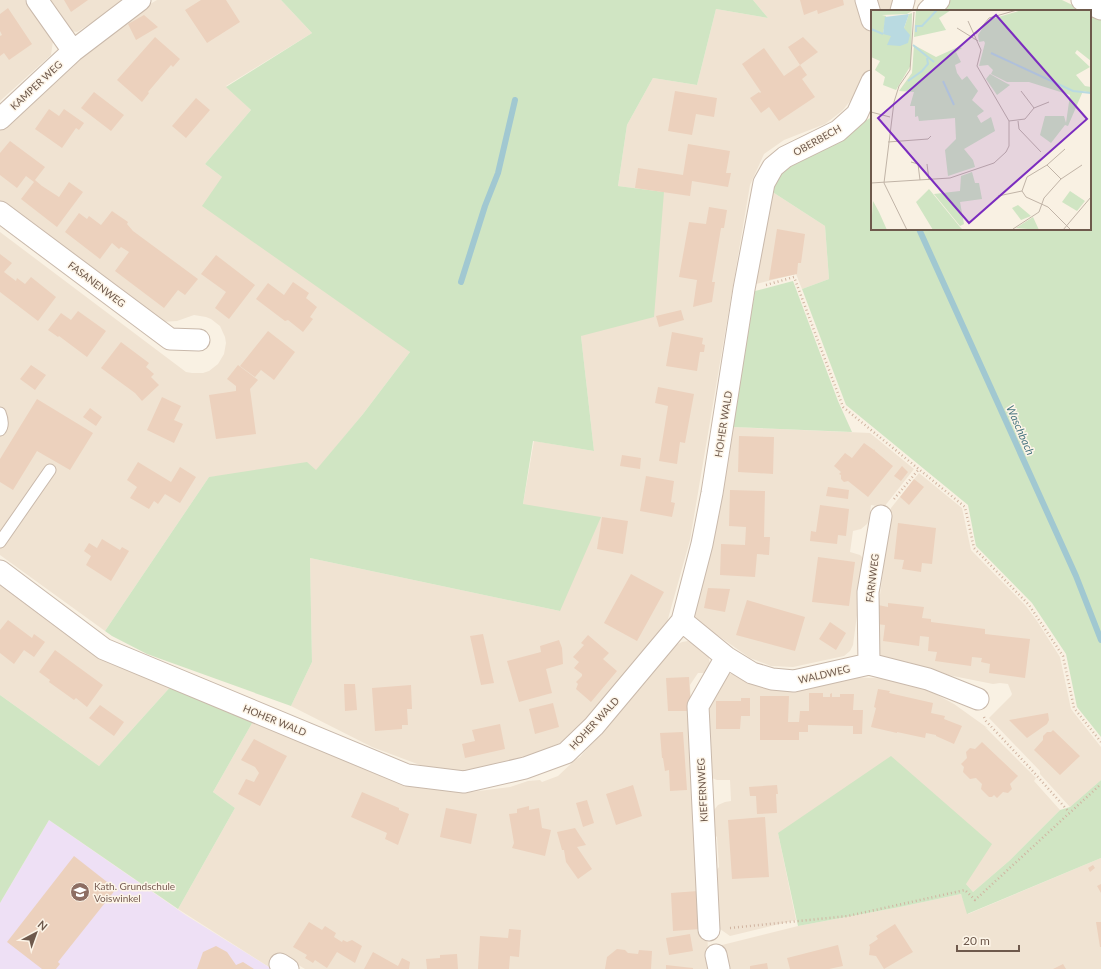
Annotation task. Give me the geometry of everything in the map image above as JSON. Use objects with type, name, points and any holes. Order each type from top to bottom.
[{"type":"street","points":[[37,0],[73,51]]},
{"type":"street","name":"KAMPER WEG","points":[[0,119],[73,51],[140,0]]},
{"type":"street","points":[[866,0],[871,17]]},
{"type":"street","points":[[929,10],[939,0]]},
{"type":"street","points":[[1082,0],[1101,9]]},
{"type":"street","name":"OBERBECH","points":[[785,157],[838,131],[857,114],[871,83]]},
{"type":"street","name":"HOHER WALD","points":[[0,571],[104,649],[407,775],[464,782],[525,768],[566,753],[594,726],[682,621],[702,544],[712,492],[744,289],[764,183],[773,167],[785,157]]},
{"type":"street","name":"FASANENWEG","points":[[0,212],[170,339],[200,340]]},
{"type":"street","name":"FARNWEG","points":[[869,664],[868,592],[881,516]]},
{"type":"street","name":"WALDWEG","points":[[682,621],[726,657],[752,673],[772,679],[794,681],[869,664],[928,679],[978,699]]},
{"type":"street","name":"KIEFERNWEG","points":[[709,930],[698,706],[726,657]]},
{"type":"lane","points":[[0,413],[2,417],[2,427],[0,430]]},
{"type":"lane","points":[[0,542],[50,470]]},
{"type":"path","points":[[744,289],[755,288],[794,277],[843,407],[965,507],[974,548],[1029,605],[1063,656],[1074,708],[1101,742]]},
{"type":"path","points":[[881,516],[919,469]]},
{"type":"path","points":[[978,699],[986,721],[1069,812]]},
{"type":"path","points":[[709,930],[848,916],[965,890],[976,900],[1069,812],[1101,784]]},
{"type":"shaded area","points":[[0,0],[25,0],[53,41],[51,55],[0,101]]},
{"type":"shaded area","points":[[44,0],[127,0],[77,32],[64,30]]},
{"type":"shaded area","points":[[157,0],[281,0],[312,33],[226,86],[251,110],[205,164],[222,177],[410,352],[363,414],[316,471],[209,477],[105,631],[0,555],[0,232],[186,372],[203,373],[209,371],[218,364],[224,354],[226,343],[225,337],[220,326],[206,317],[194,315],[177,321],[162,322],[0,203],[0,130],[74,66],[67,61],[140,10]]},
{"type":"shaded area","points":[[753,0],[896,0],[894,10],[871,10],[871,68],[856,94],[842,111],[825,124],[784,140],[764,154],[750,185],[690,540],[666,626],[570,738],[519,762],[468,772],[448,772],[420,765],[372,747],[291,706],[312,662],[310,558],[560,611],[523,504],[534,441],[594,451],[581,336],[664,192],[618,186],[627,125],[653,78],[697,85],[716,9],[768,18]]},
{"type":"shaded area","points":[[771,191],[825,226],[829,279],[802,289],[796,274],[756,284]]},
{"type":"shaded area","points":[[732,427],[870,433],[914,469],[884,507],[871,505],[867,524],[861,529],[853,531],[850,552],[860,555],[864,563],[853,645],[850,651],[844,656],[793,667],[771,666],[750,658],[700,623],[695,617],[694,612]]},
{"type":"shaded area","points":[[919,473],[962,508],[971,550],[1026,606],[1037,621],[1060,657],[1071,709],[1101,747],[1101,780],[1070,807],[1040,774],[1040,771],[989,718],[1011,696],[1012,694],[1008,684],[993,684],[938,673],[907,662],[880,656],[876,651],[874,642],[891,508]]},
{"type":"shaded area","points":[[0,581],[173,684],[99,766],[0,695]]},
{"type":"shaded area","points":[[688,641],[708,654],[710,664],[708,673],[698,673],[690,685],[708,948],[713,969],[305,969],[280,954],[272,969],[178,909],[235,808],[213,792],[255,718],[420,785],[463,793],[510,787],[528,781],[540,780],[542,782],[558,776],[580,757],[674,646]]},
{"type":"shaded area","points":[[729,674],[875,678],[891,680],[926,689],[954,704],[989,729],[985,727],[1036,778],[1034,781],[1060,810],[1009,861],[973,892],[966,884],[778,833],[796,920],[730,936],[720,929],[716,871],[719,867],[717,837],[714,834],[712,816],[718,805],[731,801],[730,780],[717,780],[712,778],[710,775],[707,700],[724,676]]},
{"type":"shaded area","name":"Kath. Grundschule Voiswinkel","points":[[49,820],[187,916],[272,969],[0,969],[0,903]]},
{"type":"shaded area","points":[[1101,858],[1101,969],[724,969],[718,946],[798,926],[961,894],[968,914]]},
{"type":"green space","points":[[281,0],[753,0],[768,18],[716,9],[697,85],[653,78],[627,125],[618,186],[664,192],[654,317],[581,336],[594,451],[533,441],[523,504],[601,517],[560,611],[310,558],[312,662],[291,706],[147,654],[105,631],[209,477],[307,462],[316,470],[363,414],[410,352],[202,206],[222,177],[205,164],[251,110],[226,87],[312,33]]},
{"type":"green space","points":[[950,0],[1062,0],[1083,10],[935,10],[939,3]]},
{"type":"green space","points":[[1091,14],[1101,19],[1101,737],[1077,707],[1066,654],[1032,603],[976,546],[968,505],[846,405],[802,289],[829,279],[825,226],[771,191],[781,169],[871,118],[871,230],[1091,230]]},
{"type":"green space","points":[[793,281],[838,401],[852,432],[732,427],[755,291]]},
{"type":"green space","points":[[173,684],[255,718],[213,792],[235,808],[178,909],[49,820],[0,903],[0,695],[99,766]]},
{"type":"green space","points":[[891,756],[992,844],[966,884],[973,892],[1009,861],[1060,810],[1070,807],[1101,780],[1101,858],[967,914],[961,894],[798,926],[778,833]]},
{"type":"building","points":[[64,0],[88,0],[71,12]]},
{"type":"building","points":[[201,0],[226,0],[240,22],[207,43],[185,10]]},
{"type":"building","points":[[800,0],[843,0],[844,5],[818,14],[817,10],[804,15]]},
{"type":"building","points":[[8,8],[32,44],[9,60],[4,53],[0,56],[0,36],[2,35],[0,31],[0,14]]},
{"type":"building","points":[[144,15],[158,27],[136,40],[128,24]]},
{"type":"building","points":[[155,37],[180,59],[173,67],[171,65],[148,92],[149,93],[142,102],[117,80]]},
{"type":"building","points":[[803,37],[818,52],[800,65],[788,47]]},
{"type":"building","points":[[764,48],[784,76],[800,65],[807,75],[802,79],[815,97],[779,121],[769,107],[761,113],[750,98],[761,92],[742,64]]},
{"type":"building","points":[[675,91],[717,98],[714,117],[696,114],[692,135],[668,131]]},
{"type":"building","points":[[94,92],[124,115],[111,131],[81,108]]},
{"type":"building","points":[[196,98],[210,110],[186,138],[172,126]]},
{"type":"building","points":[[49,109],[59,116],[64,109],[84,123],[79,130],[76,128],[62,148],[35,129]]},
{"type":"building","points":[[10,141],[45,167],[35,180],[42,186],[59,197],[69,182],[83,192],[57,227],[21,199],[34,182],[26,176],[17,188],[0,175],[0,153]]},
{"type":"building","points":[[688,144],[730,151],[726,173],[731,173],[728,187],[692,181],[690,196],[635,188],[638,168],[683,175]]},
{"type":"building","points":[[709,207],[727,210],[724,228],[721,228],[712,282],[715,282],[712,302],[693,307],[697,280],[679,277],[689,222],[706,224]]},
{"type":"building","points":[[112,211],[128,222],[127,224],[133,231],[198,279],[185,295],[178,290],[164,308],[115,271],[129,252],[121,247],[119,249],[112,243],[100,259],[65,232],[79,213],[87,219],[89,216],[101,225]]},
{"type":"building","points":[[777,229],[805,234],[801,263],[798,263],[797,274],[769,280]]},
{"type":"building","points":[[0,254],[12,263],[4,272],[16,281],[17,278],[25,284],[31,277],[56,297],[38,321],[0,292]]},
{"type":"building","points":[[216,255],[255,285],[229,319],[215,308],[226,292],[201,274]]},
{"type":"building","points":[[293,282],[309,293],[306,298],[317,307],[310,317],[313,319],[303,332],[288,320],[285,321],[256,299],[268,283],[284,295]]},
{"type":"building","points":[[681,310],[684,320],[659,327],[656,316]]},
{"type":"building","points":[[78,311],[106,331],[87,357],[59,336],[58,337],[48,330],[61,313],[71,320]]},
{"type":"building","points":[[268,331],[295,352],[274,380],[261,370],[255,377],[240,366]]},
{"type":"building","points":[[672,332],[703,338],[702,344],[705,345],[704,352],[700,352],[697,371],[666,366]]},
{"type":"building","points":[[121,342],[149,363],[146,367],[154,374],[151,377],[159,385],[142,401],[135,393],[101,368]]},
{"type":"building","points":[[31,365],[46,375],[35,390],[20,379]]},
{"type":"building","points":[[238,365],[258,380],[250,389],[256,434],[216,439],[209,395],[236,391],[236,386],[227,379]]},
{"type":"building","points":[[658,387],[694,394],[685,443],[680,442],[677,464],[659,461],[668,406],[655,403]]},
{"type":"building","points":[[162,397],[181,406],[174,420],[183,424],[174,443],[147,430]]},
{"type":"building","points":[[37,399],[93,433],[70,470],[37,451],[13,490],[0,482],[0,459]]},
{"type":"building","points":[[90,408],[102,417],[96,426],[83,417]]},
{"type":"building","points":[[739,436],[774,437],[773,474],[738,472]]},
{"type":"building","points":[[864,443],[874,449],[893,466],[868,497],[848,481],[844,482],[839,474],[841,472],[834,466],[845,453],[852,458]]},
{"type":"building","points":[[622,455],[641,458],[640,469],[620,466]]},
{"type":"building","points":[[138,462],[171,482],[180,467],[196,477],[180,503],[165,494],[158,504],[154,501],[149,509],[130,498],[137,487],[127,480]]},
{"type":"building","points":[[902,466],[908,472],[901,481],[894,476]]},
{"type":"building","points":[[646,476],[674,481],[671,502],[675,503],[672,517],[640,511]]},
{"type":"building","points":[[914,479],[924,487],[909,505],[900,497]]},
{"type":"building","points":[[828,487],[849,490],[848,499],[826,496]]},
{"type":"building","points":[[730,490],[765,491],[764,537],[770,537],[769,555],[757,554],[755,577],[720,575],[721,544],[745,545],[746,527],[729,526]]},
{"type":"building","points":[[820,505],[849,509],[846,536],[838,535],[837,544],[810,541],[811,531],[816,532]]},
{"type":"building","points":[[602,517],[628,521],[623,554],[597,549]]},
{"type":"building","points":[[898,523],[936,528],[932,564],[922,563],[921,572],[902,569],[904,560],[894,559]]},
{"type":"building","points":[[102,539],[120,550],[122,547],[129,551],[111,581],[86,565],[91,556],[84,551],[89,543],[97,548]]},
{"type":"building","points":[[818,557],[855,562],[849,606],[812,602]]},
{"type":"building","points":[[631,574],[664,592],[637,641],[604,623]]},
{"type":"building","points":[[708,588],[730,589],[725,612],[704,608]]},
{"type":"building","points":[[747,600],[805,617],[795,651],[736,635]]},
{"type":"building","points":[[888,603],[924,607],[922,618],[931,619],[931,622],[985,629],[985,634],[1030,639],[1025,678],[989,673],[990,664],[981,662],[982,658],[972,657],[971,666],[935,661],[937,652],[928,651],[929,637],[920,636],[919,646],[883,641],[885,625],[876,624],[878,605],[888,607]]},
{"type":"building","points":[[8,620],[32,638],[34,634],[45,642],[34,657],[24,650],[14,664],[0,653],[0,630]]},
{"type":"building","points":[[830,622],[846,633],[836,650],[819,639]]},
{"type":"building","points":[[483,634],[494,683],[481,685],[470,636]]},
{"type":"building","points":[[588,635],[609,653],[603,659],[617,671],[591,702],[576,689],[578,684],[576,682],[582,674],[574,668],[579,662],[573,657],[584,645],[581,643]]},
{"type":"building","points":[[559,640],[562,648],[563,664],[546,669],[552,693],[519,702],[507,661],[541,652],[540,646]]},
{"type":"building","points":[[55,650],[103,685],[87,707],[76,698],[74,700],[49,682],[50,680],[39,672]]},
{"type":"building","points":[[689,677],[691,711],[668,711],[666,678]]},
{"type":"building","points":[[344,684],[355,684],[357,710],[345,711]]},
{"type":"building","points":[[411,685],[412,709],[407,709],[408,725],[402,725],[402,729],[375,731],[372,688]]},
{"type":"building","points":[[878,689],[933,703],[931,713],[945,716],[944,719],[962,726],[954,744],[936,735],[926,733],[925,738],[871,727],[876,708],[874,707]]},
{"type":"building","points":[[809,693],[823,693],[823,697],[830,697],[830,694],[832,693],[832,697],[840,697],[840,694],[854,694],[853,710],[863,710],[862,734],[853,734],[853,726],[808,725],[808,732],[799,732],[799,740],[760,740],[760,696],[789,696],[788,722],[799,722],[800,711],[809,711]]},
{"type":"building","points":[[741,698],[750,698],[750,716],[741,716],[740,729],[716,729],[716,701],[741,701]]},
{"type":"building","points":[[553,703],[559,727],[535,734],[529,709]]},
{"type":"building","points":[[100,705],[124,722],[114,736],[89,718]]},
{"type":"building","points":[[1048,713],[1049,720],[1047,724],[1027,738],[1009,720]]},
{"type":"building","points":[[500,724],[505,749],[465,758],[462,744],[475,741],[472,730]]},
{"type":"building","points":[[1053,730],[1080,756],[1060,775],[1034,750],[1043,740],[1043,736],[1047,732],[1051,732]]},
{"type":"building","points":[[683,732],[687,790],[670,791],[669,770],[665,771],[662,758],[660,733]]},
{"type":"building","points":[[254,739],[287,756],[260,806],[238,794],[246,779],[254,782],[259,773],[255,767],[241,760]]},
{"type":"building","points":[[982,742],[1018,776],[1010,784],[1012,789],[1008,793],[1003,792],[997,798],[994,795],[989,797],[981,789],[982,784],[976,778],[970,779],[963,772],[964,767],[961,764],[967,758],[966,752],[970,748],[975,749]]},
{"type":"building","points":[[633,785],[642,816],[616,825],[606,794]]},
{"type":"building","points":[[777,785],[777,813],[757,814],[756,796],[750,796],[749,787]]},
{"type":"building","points":[[362,792],[409,814],[398,845],[385,839],[387,833],[351,817]]},
{"type":"building","points":[[587,800],[594,823],[583,827],[576,803]]},
{"type":"building","points":[[529,806],[529,810],[539,808],[542,828],[551,830],[545,856],[512,848],[514,843],[509,814],[517,813],[517,809]]},
{"type":"building","points":[[446,808],[477,814],[471,844],[440,837]]},
{"type":"building","points":[[765,817],[769,877],[732,879],[728,820]]},
{"type":"building","points":[[575,828],[586,845],[577,847],[592,869],[578,879],[566,862],[564,850],[562,850],[557,832]]},
{"type":"building","points":[[74,856],[116,889],[58,962],[60,964],[56,969],[42,969],[7,942]]},
{"type":"building","points":[[1093,865],[1095,868],[1090,872],[1088,868]]},
{"type":"building","points":[[1101,884],[1101,893],[1097,886]]},
{"type":"building","points":[[698,891],[700,929],[673,931],[671,893]]},
{"type":"building","points":[[309,922],[322,930],[325,926],[336,933],[334,937],[342,942],[343,940],[347,942],[352,940],[362,946],[355,963],[337,952],[327,968],[315,960],[313,963],[305,958],[307,955],[293,947]]},
{"type":"building","points":[[1096,922],[1101,922],[1101,947],[1100,947]]},
{"type":"building","points":[[895,924],[913,952],[884,969],[876,956],[869,955],[869,945],[878,939],[876,936]]},
{"type":"building","points":[[509,929],[521,930],[519,957],[510,956],[509,969],[478,969],[480,936],[508,938]]},
{"type":"building","points":[[690,934],[693,951],[669,955],[666,938]]},
{"type":"building","points":[[838,945],[843,966],[829,969],[790,969],[787,958]]},
{"type":"building","points":[[216,946],[227,952],[236,965],[243,962],[254,969],[197,969],[203,952]]},
{"type":"building","points":[[617,949],[625,950],[628,953],[638,954],[639,950],[652,951],[651,969],[605,969],[607,957]]},
{"type":"building","points":[[373,952],[398,966],[402,958],[410,962],[409,969],[364,969]]},
{"type":"building","points":[[457,954],[458,969],[427,969],[426,959],[440,958],[440,955]]},
{"type":"building","points":[[767,963],[768,969],[750,969],[750,966]]},
{"type":"building","points":[[1063,964],[1066,969],[1053,969]]},
{"type":"building","points":[[666,965],[693,968],[693,969],[666,969]]},
{"type":"waterway","points":[[461,282],[485,206],[498,173],[515,100]]},
{"type":"waterway","name":"Waschbach","points":[[919,230],[1076,576],[1101,640]]},
{"type":"place","name":"Kath. Grundschule Voiswinkel","points":[[80,892]]}]
